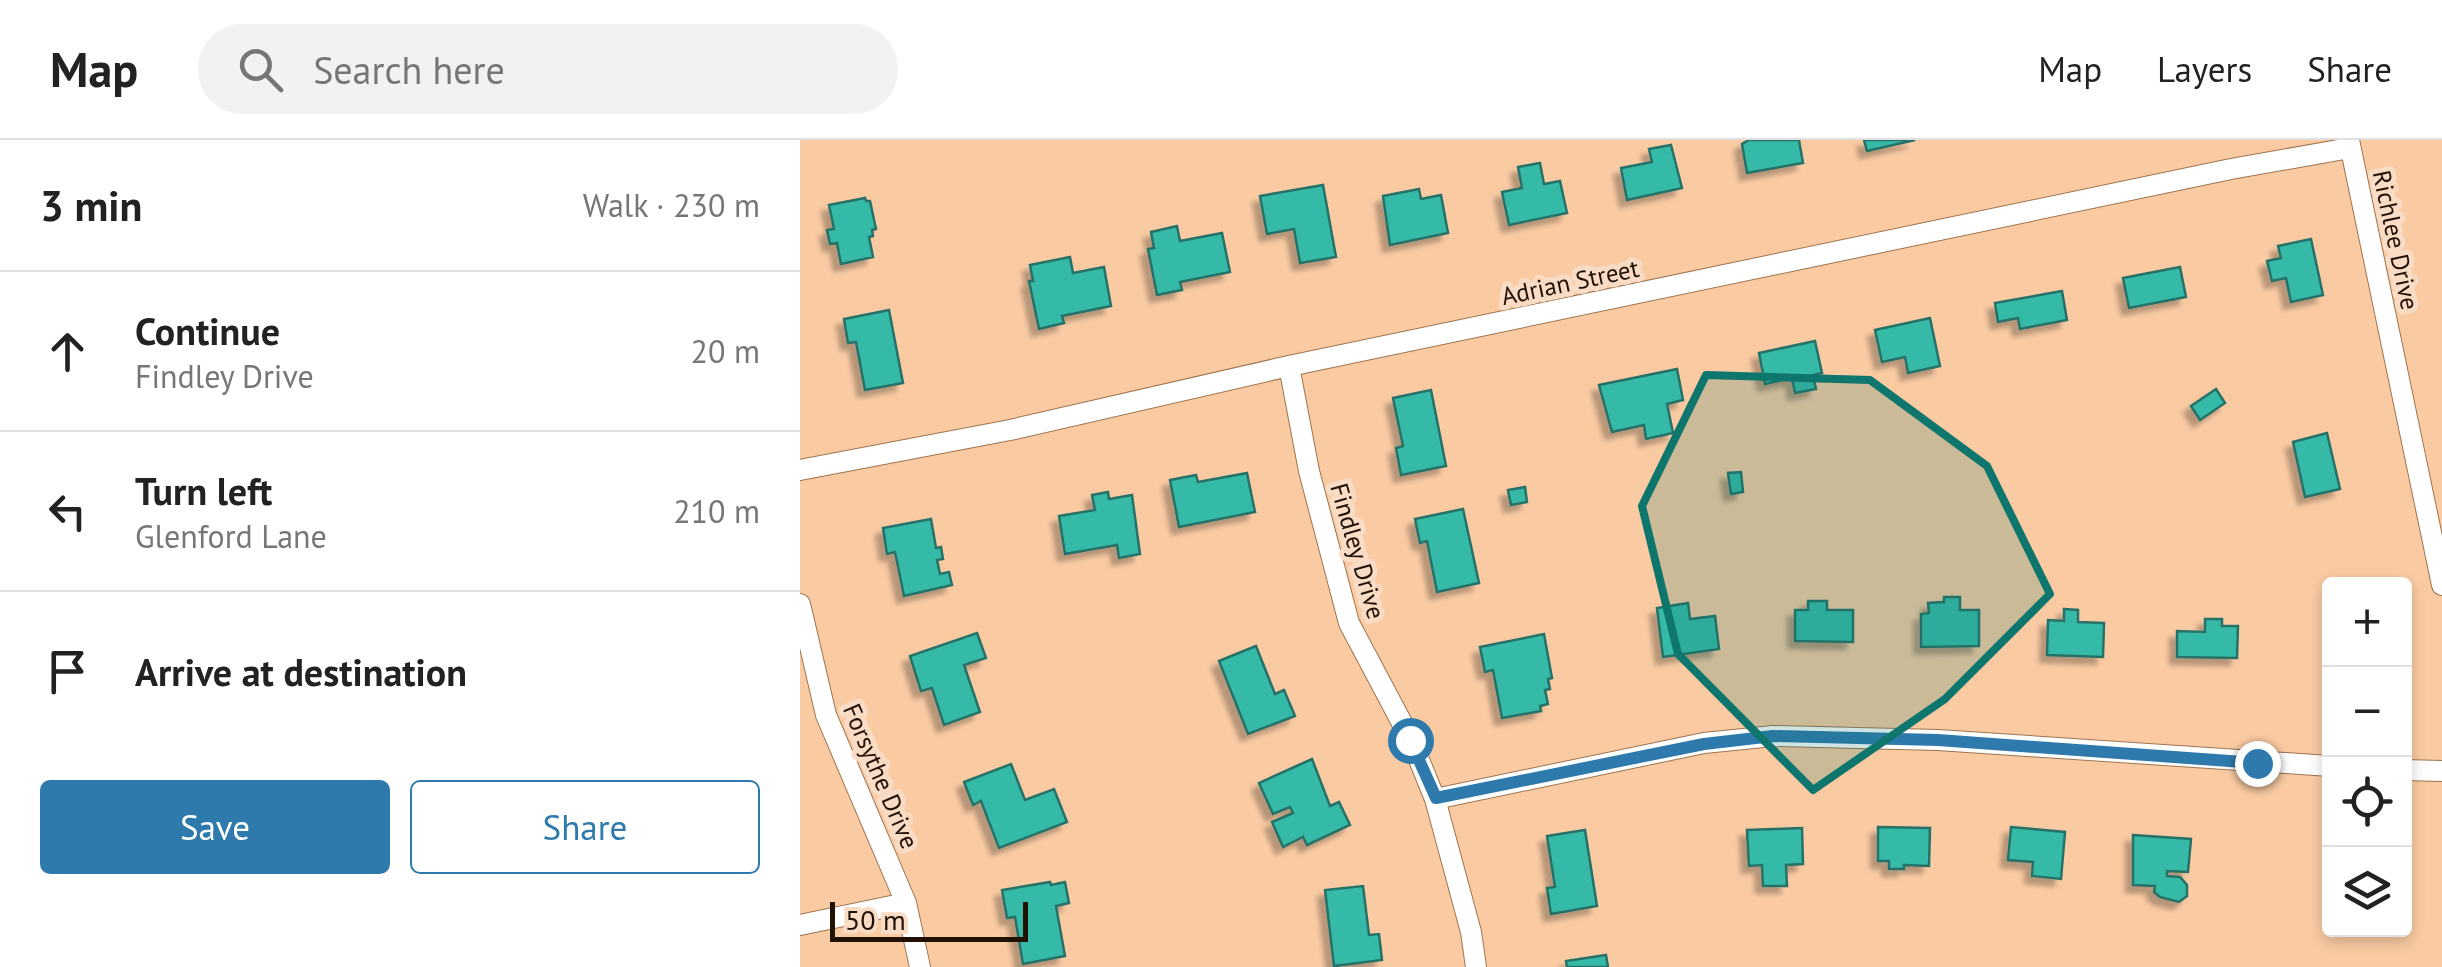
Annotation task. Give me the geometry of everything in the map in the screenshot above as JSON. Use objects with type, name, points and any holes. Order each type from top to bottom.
[{"type":"street","name":"Adrian Street","points":[[800,470],[1010,430],[1289,366],[2350,144]]},
{"type":"street","name":"Richlee Drive","points":[[2350,144],[2442,586]]},
{"type":"street","name":"Findley Drive","points":[[1289,366],[1309,471],[1350,623],[1436,798],[1471,932],[1476,967]]},
{"type":"street","name":"Forsythe Drive","points":[[800,604],[826,715],[906,904],[920,967]]},
{"type":"street","points":[[1436,798],[1704,744],[1773,736],[1938,740],[2322,765]]},
{"type":"street","points":[[2412,770],[2442,772]]},
{"type":"street","points":[[800,926],[906,904]]},
{"type":"highlighted area","points":[[1706,375],[1870,380],[1987,466],[2050,594],[1945,699],[1813,790],[1678,654],[1642,506]]},
{"type":"building","points":[[1749,140],[1799,140],[1803,163],[1747,173],[1742,144]]},
{"type":"building","points":[[1864,140],[1915,140],[1867,151]]},
{"type":"building","points":[[1671,145],[1682,188],[1627,200],[1621,168],[1652,162],[1649,149]]},
{"type":"building","points":[[1540,163],[1544,184],[1560,181],[1567,213],[1509,225],[1502,192],[1522,188],[1518,167]]},
{"type":"building","points":[[1323,185],[1336,257],[1300,263],[1294,229],[1267,234],[1260,196]]},
{"type":"building","points":[[1419,189],[1421,199],[1441,195],[1448,233],[1390,245],[1383,196]]},
{"type":"building","points":[[865,198],[870,201],[876,229],[869,237],[873,257],[841,264],[837,243],[830,244],[827,230],[834,229],[829,205]]},
{"type":"building","points":[[1177,226],[1180,241],[1222,233],[1230,272],[1180,282],[1182,290],[1157,295],[1148,249],[1154,248],[1151,232]]},
{"type":"building","points":[[2311,239],[2323,295],[2291,302],[2286,278],[2272,281],[2267,261],[2281,258],[2278,246]]},
{"type":"building","points":[[1070,257],[1073,273],[1104,267],[1111,306],[1062,316],[1064,323],[1039,329],[1029,281],[1033,281],[1030,265]]},
{"type":"building","points":[[2180,267],[2186,297],[2129,308],[2123,278]]},
{"type":"building","points":[[2062,291],[2067,320],[2020,329],[2018,318],[1998,322],[1995,303]]},
{"type":"building","points":[[889,310],[903,383],[865,390],[856,342],[848,343],[844,319]]},
{"type":"building","points":[[1930,318],[1940,366],[1908,373],[1905,357],[1882,362],[1875,330]]},
{"type":"building","points":[[1815,341],[1822,373],[1813,375],[1816,389],[1795,393],[1792,378],[1765,384],[1759,353]]},
{"type":"building","points":[[1677,369],[1683,400],[1667,404],[1673,433],[1646,439],[1644,425],[1612,432],[1599,385]]},
{"type":"building","points":[[2216,389],[2225,403],[2200,420],[2191,406]]},
{"type":"building","points":[[1431,390],[1446,466],[1401,475],[1396,448],[1403,446],[1393,398]]},
{"type":"building","points":[[2327,433],[2340,489],[2305,497],[2293,442]]},
{"type":"building","points":[[1741,472],[1743,492],[1731,494],[1728,473]]},
{"type":"building","points":[[1247,473],[1255,512],[1179,527],[1170,480],[1196,475],[1198,482]]},
{"type":"building","points":[[1525,487],[1527,502],[1511,505],[1508,490]]},
{"type":"building","points":[[1108,492],[1109,499],[1132,495],[1140,554],[1119,558],[1117,545],[1065,554],[1059,516],[1095,510],[1092,495]]},
{"type":"building","points":[[1463,509],[1479,583],[1437,592],[1427,541],[1420,543],[1415,519]]},
{"type":"building","points":[[931,519],[936,548],[941,547],[943,559],[937,560],[940,574],[949,572],[952,585],[904,596],[895,552],[887,554],[883,528]]},
{"type":"building","points":[[1944,597],[1960,597],[1960,610],[1979,610],[1979,646],[1921,647],[1921,614],[1929,613],[1928,603],[1944,602]]},
{"type":"building","points":[[1808,601],[1827,601],[1827,610],[1853,610],[1853,642],[1795,641],[1795,610],[1808,610]]},
{"type":"building","points":[[1688,603],[1690,619],[1715,616],[1719,649],[1663,657],[1657,608]]},
{"type":"building","points":[[2064,609],[2078,610],[2078,622],[2104,623],[2103,657],[2047,655],[2048,620],[2064,621]]},
{"type":"building","points":[[2205,619],[2222,619],[2222,626],[2238,626],[2237,658],[2177,657],[2177,631],[2205,632]]},
{"type":"building","points":[[977,633],[986,658],[964,665],[980,712],[944,725],[932,688],[921,691],[910,656]]},
{"type":"building","points":[[1544,634],[1552,678],[1548,679],[1550,689],[1545,690],[1548,704],[1540,706],[1541,711],[1502,718],[1493,670],[1485,672],[1480,647]]},
{"type":"building","points":[[1256,646],[1275,694],[1284,690],[1295,716],[1248,734],[1219,661]]},
{"type":"building","points":[[1312,759],[1330,806],[1339,802],[1350,825],[1307,845],[1303,837],[1283,847],[1272,822],[1293,813],[1290,807],[1273,814],[1259,783]]},
{"type":"building","points":[[1011,764],[1025,800],[1054,789],[1067,822],[999,848],[981,801],[973,805],[964,782]]},
{"type":"building","points":[[1878,827],[1930,828],[1929,866],[1889,869],[1889,861],[1878,861]]},
{"type":"building","points":[[2011,827],[2065,832],[2061,879],[2032,876],[2033,862],[2008,860]]},
{"type":"building","points":[[1802,828],[1803,864],[1786,865],[1787,886],[1763,886],[1762,865],[1749,866],[1747,830]]},
{"type":"building","points":[[1585,830],[1597,906],[1551,914],[1547,888],[1555,887],[1547,836]]},
{"type":"building","points":[[2133,835],[2191,839],[2188,872],[2167,871],[2167,876],[2180,877],[2187,885],[2187,896],[2179,902],[2160,897],[2154,892],[2155,886],[2133,885]]},
{"type":"building","points":[[1065,882],[1069,903],[1056,906],[1065,956],[1023,964],[1015,917],[1007,918],[1002,890]]},
{"type":"building","points":[[1363,886],[1369,935],[1379,934],[1382,960],[1334,966],[1325,890]]},
{"type":"building","points":[[1606,955],[1608,967],[1567,967],[1566,961]]},
{"type":"route","points":[[1410,740],[1436,798],[1636,756],[1773,736],[1938,740],[2257,763]]}]
